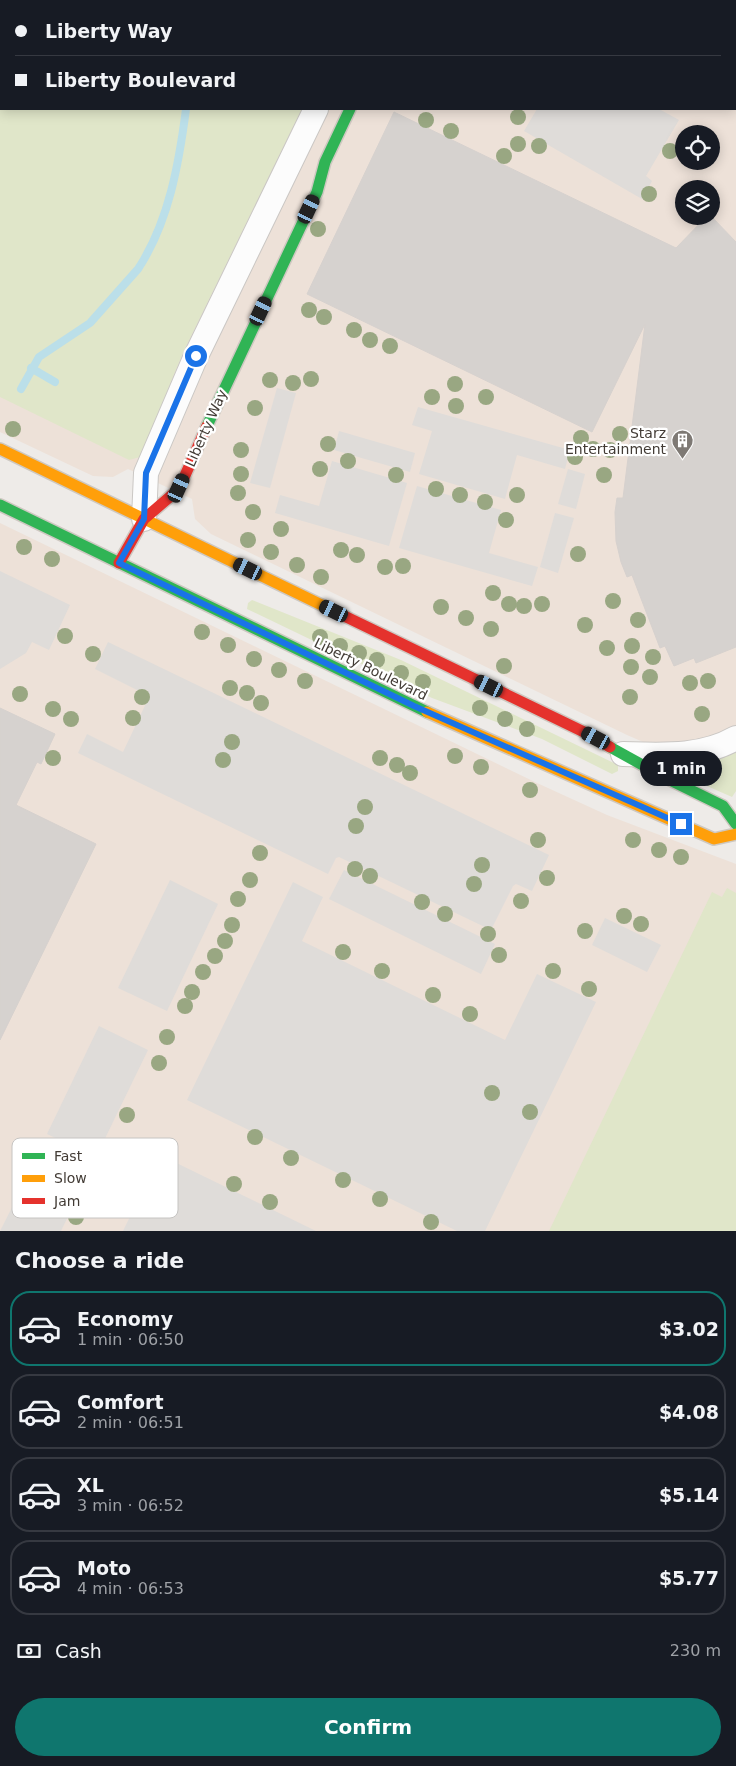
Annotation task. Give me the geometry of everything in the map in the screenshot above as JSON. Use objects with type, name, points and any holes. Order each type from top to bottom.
[{"type":"street","points":[[144,519],[146,473],[199,350],[316,110]]},
{"type":"street","name":"Liberty Way","points":[[119,563],[144,519],[179,488],[218,400],[317,192],[325,162],[350,110]]},
{"type":"street","points":[[0,449],[586,733],[666,778],[723,806],[736,824]]},
{"type":"street","name":"Liberty Boulevard","points":[[0,505],[414,706],[583,782],[714,839],[736,834]]},
{"type":"street","points":[[623,754],[661,755],[695,753],[711,749],[736,738]]},
{"type":"shaded area","points":[[0,110],[736,110],[736,770],[650,745],[627,735],[211,534],[195,519],[192,499],[128,469],[113,477],[93,476],[0,432]]},
{"type":"shaded area","points":[[536,110],[661,110],[679,120],[646,176],[652,181],[642,199],[524,131]]},
{"type":"shaded area","points":[[277,388],[296,393],[270,488],[250,483]]},
{"type":"shaded area","points":[[418,407],[570,450],[565,469],[517,455],[505,499],[419,474],[432,431],[412,425]]},
{"type":"shaded area","points":[[339,431],[415,453],[410,472],[334,450]]},
{"type":"shaded area","points":[[332,461],[407,483],[389,546],[275,513],[280,495],[319,506]]},
{"type":"shaded area","points":[[568,469],[585,474],[576,509],[558,504]]},
{"type":"shaded area","points":[[417,486],[501,510],[489,553],[538,567],[532,586],[399,548]]},
{"type":"shaded area","points":[[555,513],[574,518],[558,573],[540,567]]},
{"type":"shaded area","points":[[0,523],[537,783],[607,815],[736,864],[736,1231],[0,1231]]},
{"type":"shaded area","points":[[0,571],[70,605],[49,650],[32,642],[26,653],[0,669]]},
{"type":"shaded area","points":[[108,642],[549,855],[532,891],[516,884],[513,886],[491,930],[339,857],[336,858],[328,874],[78,753],[87,734],[123,752],[150,695],[147,690],[139,691],[95,669]]},
{"type":"shaded area","points":[[344,870],[495,944],[481,974],[329,899]]},
{"type":"shaded area","points":[[170,880],[218,904],[167,1011],[118,988]]},
{"type":"shaded area","points":[[293,882],[323,897],[302,941],[505,1040],[537,974],[596,1002],[485,1231],[457,1231],[187,1100]]},
{"type":"shaded area","points":[[605,918],[661,945],[647,972],[592,945]]},
{"type":"shaded area","points":[[99,1026],[148,1050],[105,1138],[56,1138],[47,1134]]},
{"type":"shaded area","points":[[178,1164],[316,1231],[123,1231],[129,1218],[178,1218]]},
{"type":"shaded area","points":[[12,1207],[12,1218],[67,1218],[61,1231],[0,1231]]},
{"type":"green space","points":[[0,110],[302,110],[183,353],[140,457],[129,460],[0,397]]},
{"type":"green space","points":[[252,600],[401,660],[618,765],[618,771],[612,774],[542,739],[432,698],[247,609],[248,603]]},
{"type":"green space","points":[[736,746],[736,791],[732,797],[673,771],[671,764]]},
{"type":"green space","points":[[727,888],[736,893],[736,1231],[549,1231],[712,892],[722,897]]},
{"type":"building","points":[[394,112],[676,248],[698,225],[720,225],[736,242],[736,647],[696,663],[694,658],[674,666],[665,646],[660,648],[632,575],[627,577],[621,562],[616,541],[615,512],[617,498],[623,498],[645,324],[592,432],[307,294]]},
{"type":"building","points":[[0,708],[55,734],[41,764],[37,762],[16,805],[96,844],[0,1040]]},
{"type":"waterway","points":[[21,389],[39,357],[90,323],[138,269],[149,251],[158,232],[171,192],[186,110]]},
{"type":"waterway","points":[[31,368],[55,382]]},
{"type":"traffic: fast","points":[[207,426],[317,192],[325,162],[350,110]]},
{"type":"traffic: fast","points":[[0,505],[427,712]]},
{"type":"traffic: fast","points":[[610,747],[666,778],[723,806],[736,824]]},
{"type":"traffic: slow","points":[[0,449],[336,612]]},
{"type":"traffic: slow","points":[[427,712],[714,839],[736,834]]},
{"type":"traffic: jam","points":[[119,563],[144,519],[179,489],[207,426]]},
{"type":"traffic: jam","points":[[336,612],[586,733],[610,747]]},
{"type":"place","name":"Starz Entertainment","points":[[682,460]]},
{"type":"route","points":[[196,356],[146,473],[144,519],[119,563],[487,740],[681,824]]}]
